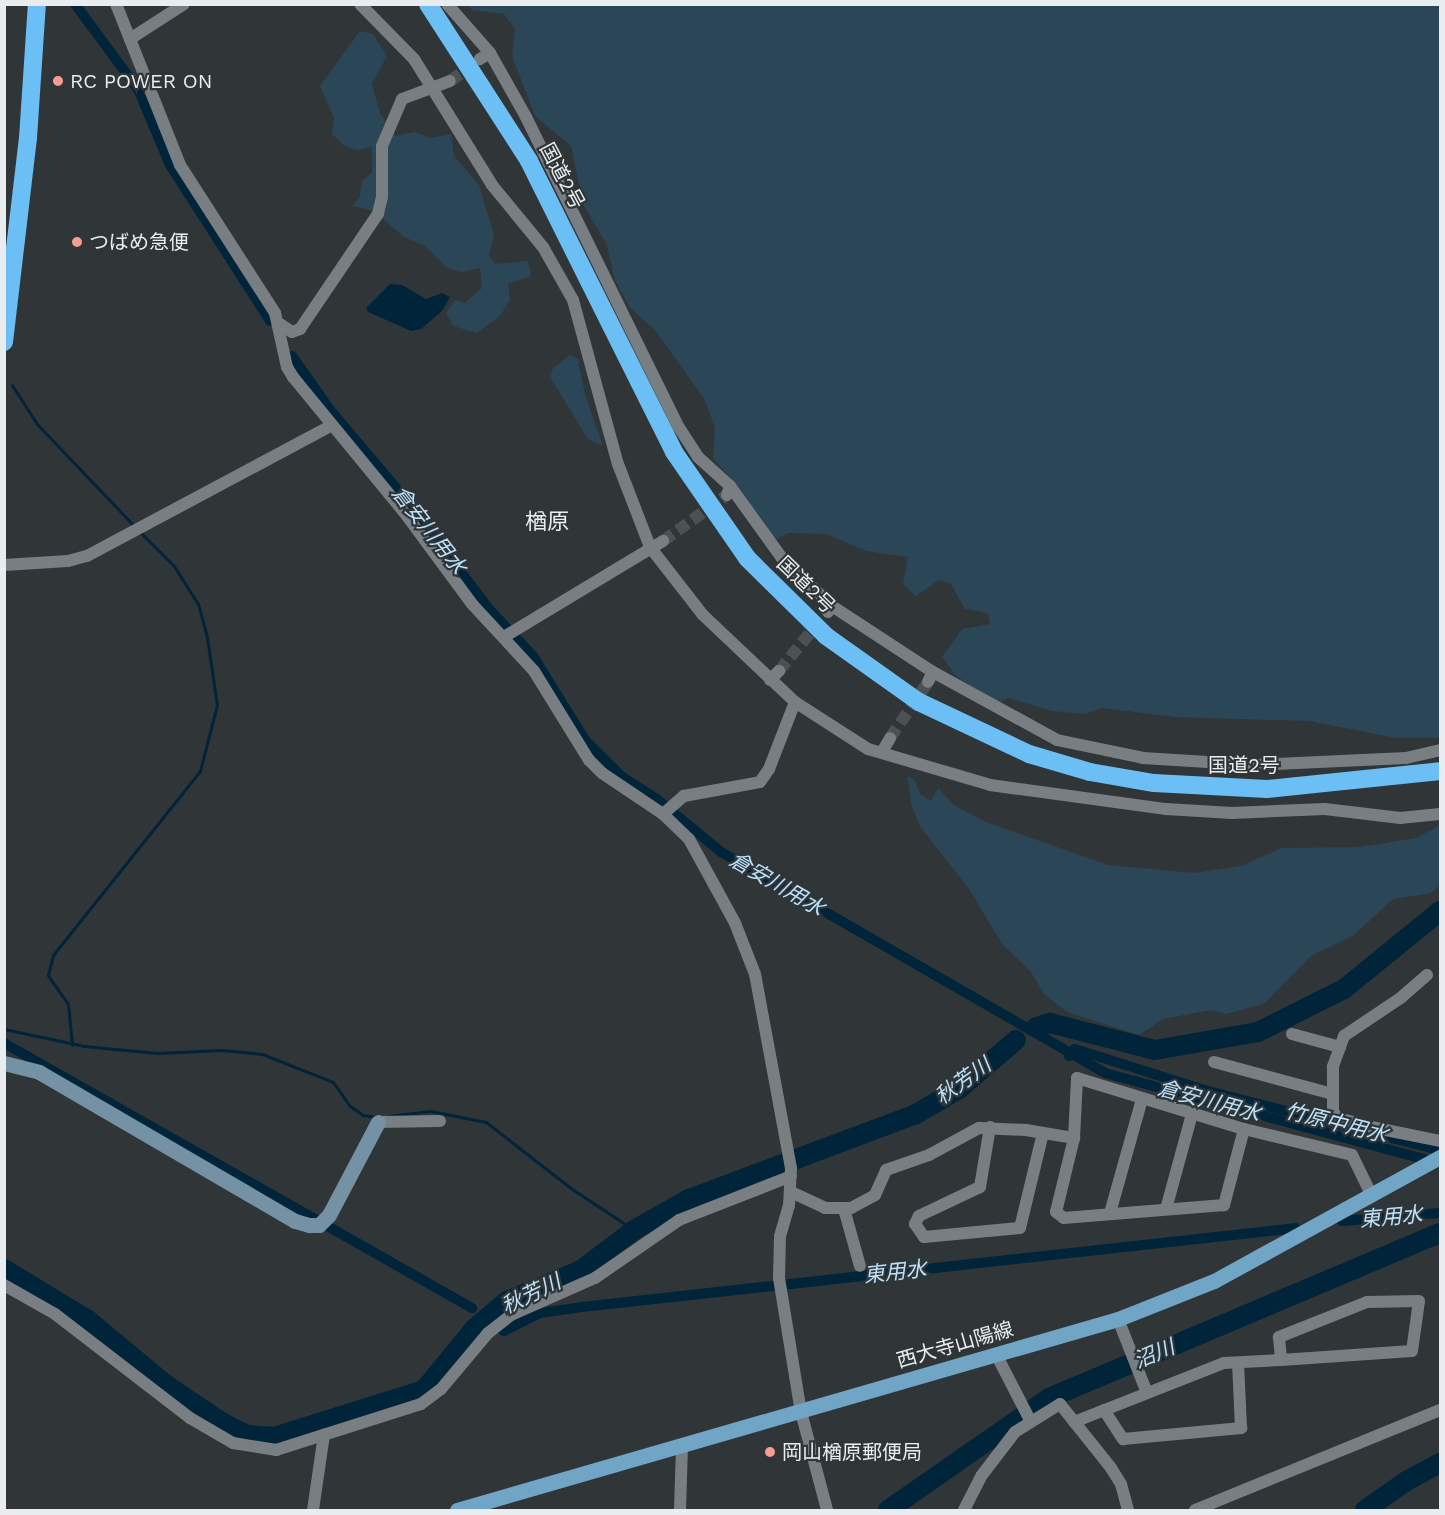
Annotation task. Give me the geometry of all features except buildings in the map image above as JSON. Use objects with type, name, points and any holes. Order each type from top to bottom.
[{"type":"highway","points":[[4,342],[29,126],[37,4]]},
{"type":"highway","name":"国道2号","points":[[433,6],[529,161],[680,461],[747,558],[826,636],[930,707],[1029,753],[1090,772],[1154,783],[1267,789],[1440,771]]},
{"type":"main road","name":"西大寺山陽線","points":[[457,1510],[682,1447],[1118,1319],[1214,1281],[1440,1157]]},
{"type":"street","points":[[116,4],[180,165],[280,324],[287,367],[330,426],[404,512],[472,604],[508,633],[589,760],[602,773],[666,810],[698,852],[749,956],[791,1172],[791,1192],[780,1237],[780,1282],[801,1412],[826,1510]]},
{"type":"street","points":[[130,39],[184,4]]},
{"type":"street","points":[[360,4],[414,59],[492,185],[543,247],[573,300],[618,464],[650,547],[703,615],[774,675],[795,702],[843,735],[882,752],[990,785],[1138,806],[1232,813],[1325,809],[1400,818],[1440,814]]},
{"type":"street","points":[[433,6],[485,56],[575,214],[678,426],[698,457],[729,491],[782,558],[830,609],[930,677],[1057,740],[1143,758],[1267,764],[1406,758],[1440,750]]},
{"type":"street","points":[[280,324],[296,332],[321,295],[337,279],[378,214],[382,197],[381,152],[394,110],[402,99],[450,81]]},
{"type":"street","points":[[4,565],[78,559],[330,426]]},
{"type":"street","points":[[508,633],[663,541]]},
{"type":"street","points":[[666,810],[684,796],[760,782],[795,702]]},
{"type":"street","points":[[882,752],[890,738]]},
{"type":"street","points":[[1427,975],[1402,997],[1344,1036],[1332,1067],[1333,1112],[1338,1118],[1440,1141]]},
{"type":"street","points":[[1292,1034],[1340,1047]]},
{"type":"street","points":[[1214,1062],[1333,1094]]},
{"type":"street","points":[[4,1063],[39,1072],[295,1221],[309,1226],[320,1225],[330,1215],[378,1122],[440,1121]]},
{"type":"street","points":[[1244,1129],[1224,1205],[1064,1218],[1056,1212],[1074,1138],[1077,1078],[1244,1129],[1352,1155],[1371,1194]]},
{"type":"street","points":[[1110,1214],[1142,1099]]},
{"type":"street","points":[[1166,1209],[1192,1114]]},
{"type":"street","points":[[791,1192],[825,1208],[844,1209],[875,1195],[886,1170],[929,1155],[979,1128],[1074,1138]]},
{"type":"street","points":[[990,1128],[980,1187],[919,1216],[915,1224],[924,1237],[1020,1228],[1043,1133]]},
{"type":"street","points":[[4,1285],[55,1314],[128,1374],[233,1443],[276,1450],[422,1404],[441,1389],[488,1333],[511,1315],[595,1278],[679,1220],[791,1172]]},
{"type":"street","points":[[844,1209],[860,1266]]},
{"type":"street","points":[[1074,1422],[1224,1363],[1238,1363],[1412,1351],[1419,1301],[1367,1302],[1279,1336],[1281,1360]]},
{"type":"street","points":[[1118,1319],[1147,1393]]},
{"type":"street","points":[[996,1354],[1031,1422]]},
{"type":"street","points":[[1104,1410],[1123,1439],[1240,1428],[1238,1363]]},
{"type":"street","points":[[964,1510],[996,1453],[1015,1432],[1060,1404],[1116,1476],[1128,1510]]},
{"type":"street","points":[[1195,1510],[1440,1410]]},
{"type":"street","points":[[313,1510],[324,1435]]},
{"type":"street","points":[[680,1510],[682,1447]]},
{"type":"shaded area","points":[[468,5],[1440,5],[1440,738],[1396,738],[1309,721],[1175,717],[1102,708],[1084,714],[1052,711],[1008,698],[997,704],[955,675],[942,657],[962,629],[990,624],[988,613],[965,609],[951,584],[939,580],[916,596],[903,584],[908,557],[866,551],[826,534],[788,533],[772,541],[742,499],[737,486],[713,458],[715,428],[705,400],[655,330],[630,308],[615,280],[607,245],[583,204],[571,146],[535,116],[512,56],[515,29],[504,14],[472,10]]},
{"type":"shaded area","points":[[360,31],[373,34],[387,56],[372,84],[380,113],[395,136],[415,132],[430,138],[451,134],[454,156],[479,185],[494,235],[489,255],[495,264],[528,261],[531,276],[508,284],[510,300],[500,316],[477,333],[453,326],[446,313],[455,300],[465,303],[482,288],[480,268],[462,272],[447,268],[425,246],[404,237],[374,211],[353,206],[360,196],[362,181],[372,173],[372,147],[357,150],[343,145],[332,134],[334,118],[320,86]]},
{"type":"shaded area","points":[[390,284],[402,285],[426,299],[442,293],[450,297],[442,311],[421,329],[411,331],[368,312],[366,308]]},
{"type":"shaded area","points":[[570,355],[578,359],[585,394],[603,446],[588,439],[550,377],[553,368]]},
{"type":"shaded area","points":[[907,776],[915,780],[920,794],[931,801],[938,788],[954,805],[986,822],[1108,865],[1194,873],[1241,866],[1282,848],[1360,847],[1416,838],[1440,825],[1440,885],[1431,893],[1393,899],[1354,935],[1311,956],[1264,1004],[1226,1014],[1211,1010],[1163,1019],[1139,1035],[1067,1012],[1044,994],[1031,972],[1002,944],[969,889],[921,828],[912,807]]},
{"type":"waterway","name":"倉安川用水","points":[[75,4],[138,89],[170,165],[270,321]]},
{"type":"waterway","name":"倉安川用水","points":[[292,356],[331,411],[404,497],[489,609],[533,656],[585,740],[621,776],[657,799],[721,852],[1105,1073],[1434,1162]]},
{"type":"waterway","points":[[12,385],[37,424],[134,526]]},
{"type":"waterway","points":[[72,1045],[68,1004],[48,975],[53,955],[200,771],[217,705],[207,637],[198,604],[174,566],[139,531]]},
{"type":"waterway","name":"秋芳川","points":[[1036,1027],[1050,1023],[1155,1050],[1258,1032],[1344,989],[1440,911]]},
{"type":"waterway","points":[[4,1029],[84,1046],[157,1053],[222,1050],[262,1054],[333,1082],[350,1106],[363,1115],[375,1117]]},
{"type":"waterway","name":"秋芳川","points":[[4,1269],[88,1320],[165,1384],[223,1423],[247,1435],[274,1437],[424,1390],[475,1328],[507,1301],[581,1270],[634,1230],[689,1199],[916,1114],[959,1089],[1016,1040]]},
{"type":"waterway","points":[[4,1043],[472,1308]]},
{"type":"waterway","name":"竹原中用水","points":[[1069,1056],[1075,1049],[1204,1090],[1435,1149]]},
{"type":"waterway","points":[[388,1116],[431,1111],[486,1122],[572,1189],[634,1230]]},
{"type":"waterway","name":"東用水","points":[[1342,1221],[1440,1213]]},
{"type":"waterway","name":"東用水","points":[[499,1327],[504,1331],[540,1313],[582,1307],[1296,1228]]},
{"type":"waterway","name":"沼川","points":[[888,1510],[1049,1398],[1440,1233]]},
{"type":"waterway","points":[[1365,1510],[1408,1480],[1440,1463]]},
{"type":"tunnel","points":[[450,81],[474,64]]},
{"type":"tunnel","points":[[663,541],[727,495]]},
{"type":"tunnel","points":[[779,671],[827,612]]},
{"type":"tunnel","points":[[890,738],[928,682]]},
{"type":"place","name":"RC POWER ON","points":[[58,81]]},
{"type":"place","name":"つばめ急便","points":[[77,242]]},
{"type":"place","name":"岡山楢原郵便局","points":[[770,1452]]},
{"type":"district","name":"楢原","points":[[547,522]]}]
